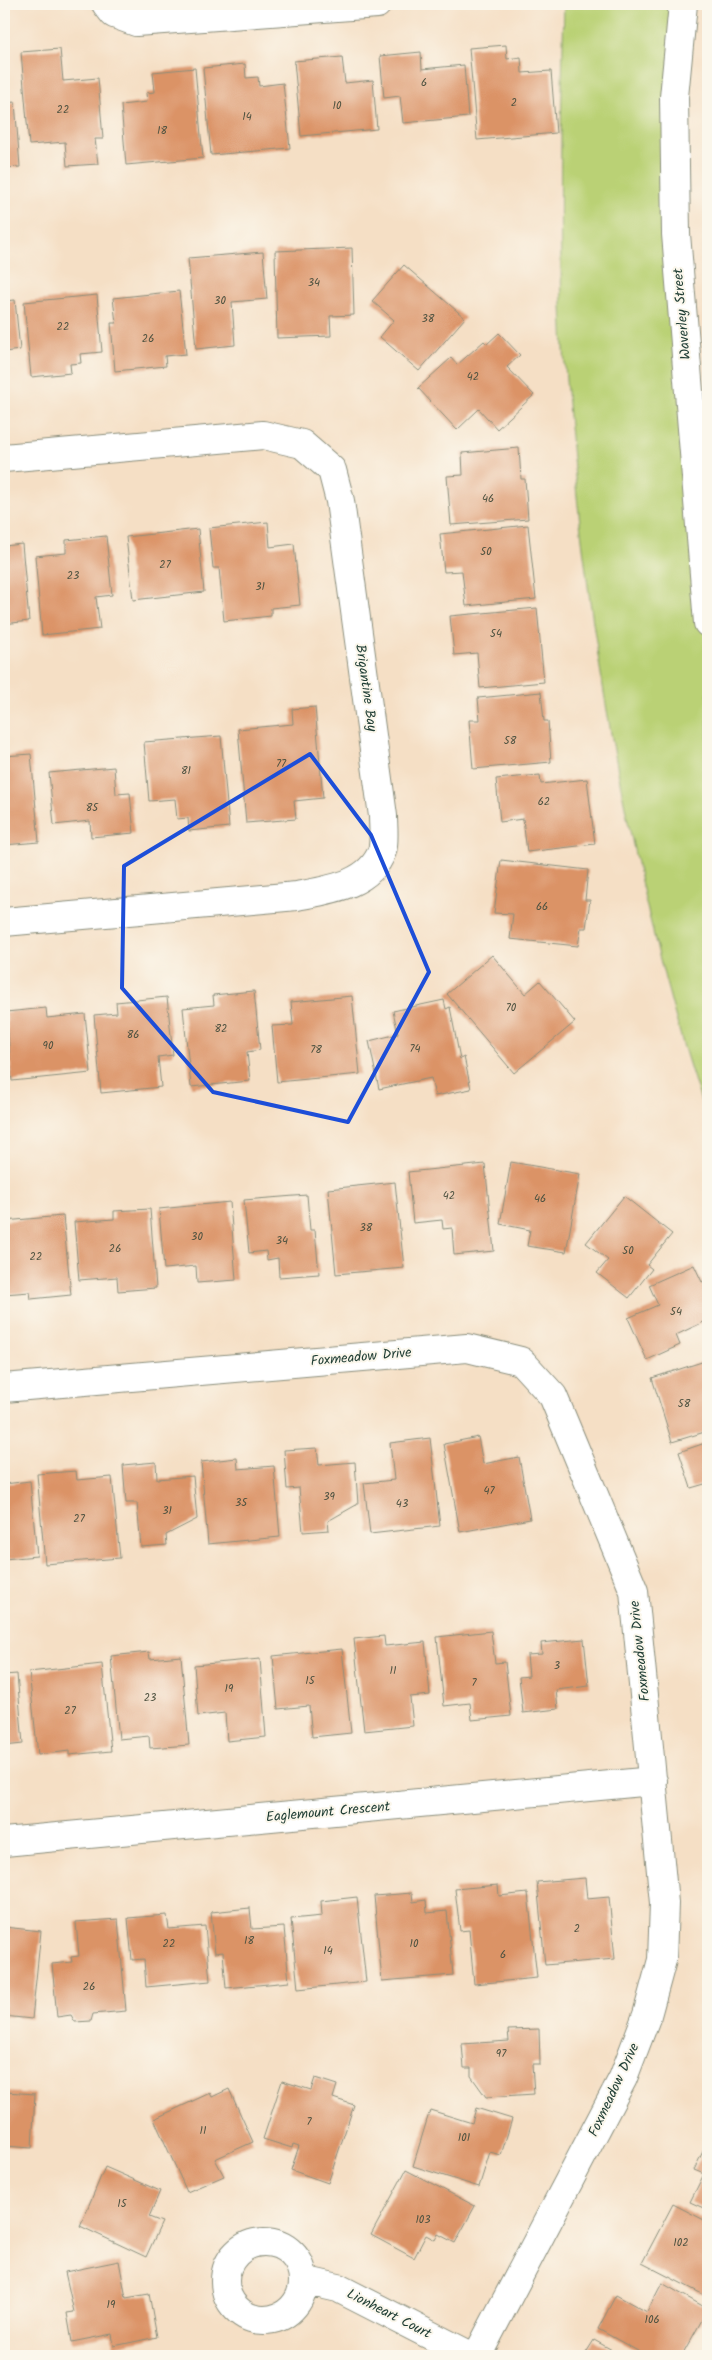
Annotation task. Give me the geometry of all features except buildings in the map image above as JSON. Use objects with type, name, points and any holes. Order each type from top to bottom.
[{"type":"street","points":[[106,4],[114,14],[136,22],[377,4]]},
{"type":"street","name":"Waverley Street","points":[[683,4],[674,97],[676,234],[708,623]]},
{"type":"street","name":"Brigantine Bay","points":[[4,458],[262,436],[302,444],[332,470],[340,501],[383,816],[382,850],[369,871],[341,888],[297,896],[4,922]]},
{"type":"street","name":"Foxmeadow Drive","points":[[4,1388],[467,1348],[521,1361],[553,1396],[634,1591],[664,1903],[662,1960],[647,2015],[623,2078],[477,2356]]},
{"type":"street","name":"Eaglemount Crescent","points":[[4,1842],[653,1782]]},
{"type":"street","name":"Lionheart Court","points":[[303,2280],[338,2288],[471,2356]]},
{"type":"highlighted area","points":[[310,754],[371,835],[429,972],[348,1122],[213,1092],[122,988],[124,866]]},
{"type":"green space","points":[[564,4],[683,4],[674,97],[708,623],[708,1123],[687,1058],[655,941],[637,862],[620,783],[606,702],[582,541],[566,380],[561,286],[560,192]]}]
